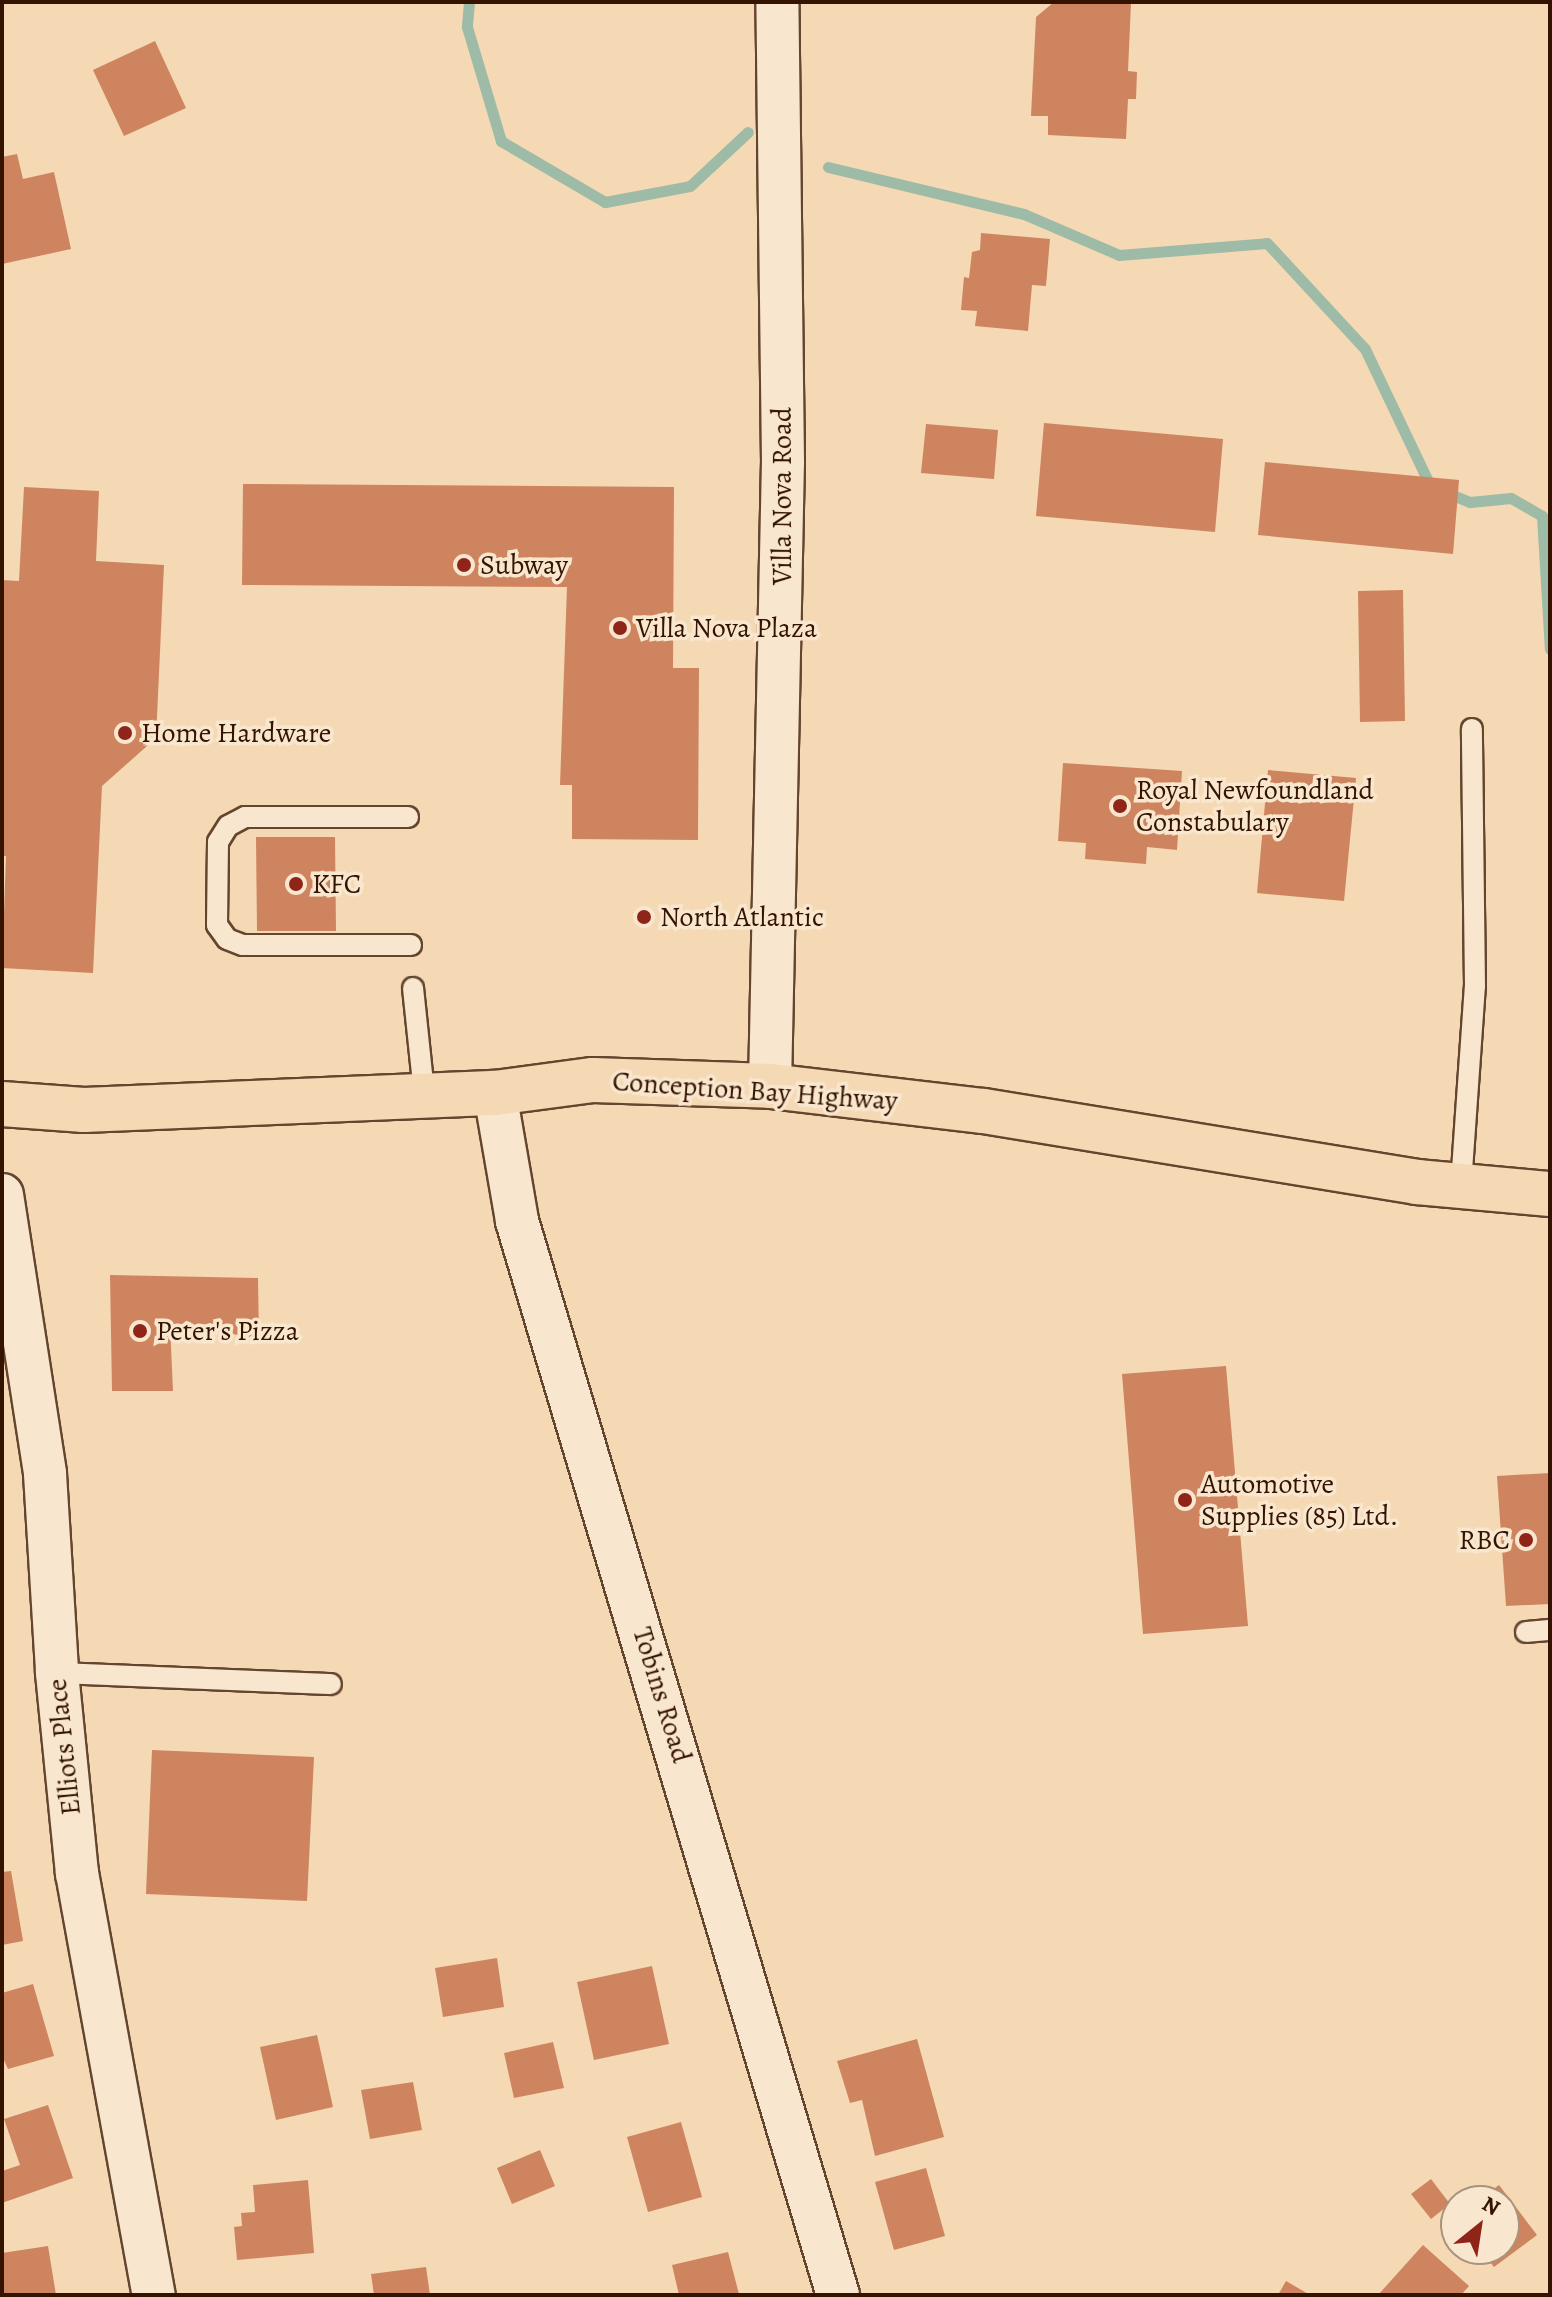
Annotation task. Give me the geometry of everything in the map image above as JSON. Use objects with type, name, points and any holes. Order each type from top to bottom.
[{"type":"main road","name":"Conception Bay Highway","points":[[2,1104],[84,1110],[424,1092],[495,1093],[593,1080],[770,1086],[984,1111],[1280,1163],[1550,1194]]},
{"type":"street","name":"Villa Nova Road","points":[[770,1086],[783,462],[777,2]]},
{"type":"street","name":"Tobins Road","points":[[495,1093],[517,1221],[838,2295]]},
{"type":"street","name":"Elliots Place","points":[[2,1195],[11,1320],[45,1474],[57,1673],[77,1873],[154,2295]]},
{"type":"lane","points":[[1461,1185],[1475,986],[1472,729]]},
{"type":"lane","points":[[408,817],[245,817],[228,826],[218,842],[217,925],[227,939],[243,945],[411,945]]},
{"type":"lane","points":[[413,988],[424,1092]]},
{"type":"lane","points":[[1526,1632],[1550,1630]]},
{"type":"lane","points":[[57,1673],[331,1684]]},
{"type":"building","points":[[1054,2],[1131,3],[1128,71],[1137,72],[1136,99],[1128,99],[1126,139],[1048,135],[1048,116],[1031,116],[1036,17]]},
{"type":"building","points":[[155,41],[186,108],[124,136],[93,70]]},
{"type":"building","points":[[17,154],[23,179],[54,172],[71,249],[2,264],[2,157]]},
{"type":"building","points":[[981,233],[1050,239],[1046,286],[1032,285],[1028,331],[975,326],[977,311],[961,310],[964,277],[969,278],[972,252],[980,250]]},
{"type":"building","points":[[1044,423],[1223,439],[1215,532],[1036,516]]},
{"type":"building","points":[[926,424],[998,430],[994,479],[921,473]]},
{"type":"building","points":[[1265,462],[1459,480],[1453,554],[1258,535]]},
{"type":"building","name":"Villa Nova Plaza","points":[[243,484],[674,487],[673,668],[699,668],[698,840],[572,839],[572,785],[560,785],[567,587],[242,585]]},
{"type":"building","points":[[24,487],[99,491],[96,561],[164,565],[156,738],[102,786],[93,973],[2,968],[6,856],[2,856],[2,580],[19,581]]},
{"type":"building","points":[[1403,590],[1405,721],[1360,722],[1358,591]]},
{"type":"building","name":"Royal Newfoundland Constabulary","points":[[1063,763],[1182,771],[1177,850],[1147,847],[1146,864],[1085,859],[1086,843],[1058,841]]},
{"type":"building","points":[[1268,770],[1356,778],[1344,901],[1257,893]]},
{"type":"building","name":"KFC","points":[[256,837],[335,837],[336,931],[257,931]]},
{"type":"building","name":"Peter's Pizza","points":[[110,1275],[258,1278],[259,1338],[170,1325],[173,1391],[112,1391]]},
{"type":"building","name":"Automotive Supplies (85) Ltd.","points":[[1226,1366],[1248,1626],[1143,1634],[1122,1374]]},
{"type":"building","name":"RBC","points":[[1550,1473],[1550,1604],[1506,1606],[1497,1476]]},
{"type":"building","points":[[152,1750],[314,1757],[307,1901],[146,1894]]},
{"type":"building","points":[[11,1871],[23,1941],[2,1945],[2,1872]]},
{"type":"building","points":[[497,1958],[504,2007],[443,2017],[435,1968]]},
{"type":"building","points":[[652,1966],[669,2044],[594,2060],[577,1982]]},
{"type":"building","points":[[33,1984],[54,2056],[8,2069],[2,2056],[2,1993]]},
{"type":"building","points":[[317,2035],[333,2107],[276,2120],[260,2047]]},
{"type":"building","points":[[917,2039],[944,2137],[875,2156],[862,2100],[850,2103],[837,2061]]},
{"type":"building","points":[[553,2042],[564,2088],[514,2098],[504,2053]]},
{"type":"building","points":[[413,2082],[422,2130],[370,2139],[361,2090]]},
{"type":"building","points":[[48,2105],[73,2178],[2,2203],[2,2171],[20,2165],[4,2119]]},
{"type":"building","points":[[681,2122],[702,2197],[648,2212],[627,2137]]},
{"type":"building","points":[[540,2150],[555,2186],[512,2204],[497,2168]]},
{"type":"building","points":[[926,2168],[945,2236],[894,2250],[875,2182]]},
{"type":"building","points":[[1431,2179],[1440,2191],[1440,2212],[1431,2219],[1411,2194]]},
{"type":"building","points":[[308,2180],[314,2253],[237,2260],[234,2227],[242,2226],[241,2213],[255,2212],[253,2185]]},
{"type":"building","points":[[1520,2213],[1537,2235],[1520,2248]]},
{"type":"building","points":[[1423,2245],[1440,2260],[1440,2265],[1445,2265],[1469,2286],[1461,2295],[1378,2295]]},
{"type":"building","points":[[48,2246],[56,2295],[2,2295],[2,2253]]},
{"type":"building","points":[[728,2252],[739,2294],[679,2295],[672,2265]]},
{"type":"building","points":[[426,2267],[430,2295],[374,2295],[371,2274]]},
{"type":"building","points":[[1286,2281],[1310,2295],[1278,2295]]},
{"type":"waterway","points":[[469,2],[467,27],[501,141],[605,202],[690,186],[748,132]]},
{"type":"waterway","points":[[828,167],[1024,214],[1119,255],[1267,243],[1365,349],[1430,485]]},
{"type":"waterway","points":[[1445,492],[1470,502],[1511,498],[1542,516],[1550,649]]},
{"type":"place","name":"Subway","points":[[464,565]]},
{"type":"place","name":"Villa Nova Plaza","points":[[620,628]]},
{"type":"place","name":"Home Hardware","points":[[125,733]]},
{"type":"place","name":"Royal Newfoundland Constabulary","points":[[1120,806]]},
{"type":"place","name":"KFC","points":[[296,884]]},
{"type":"place","name":"North Atlantic","points":[[644,917]]},
{"type":"place","name":"Peter's Pizza","points":[[140,1331]]},
{"type":"place","name":"Automotive Supplies (85) Ltd.","points":[[1185,1500]]},
{"type":"place","name":"RBC","points":[[1526,1540]]}]
